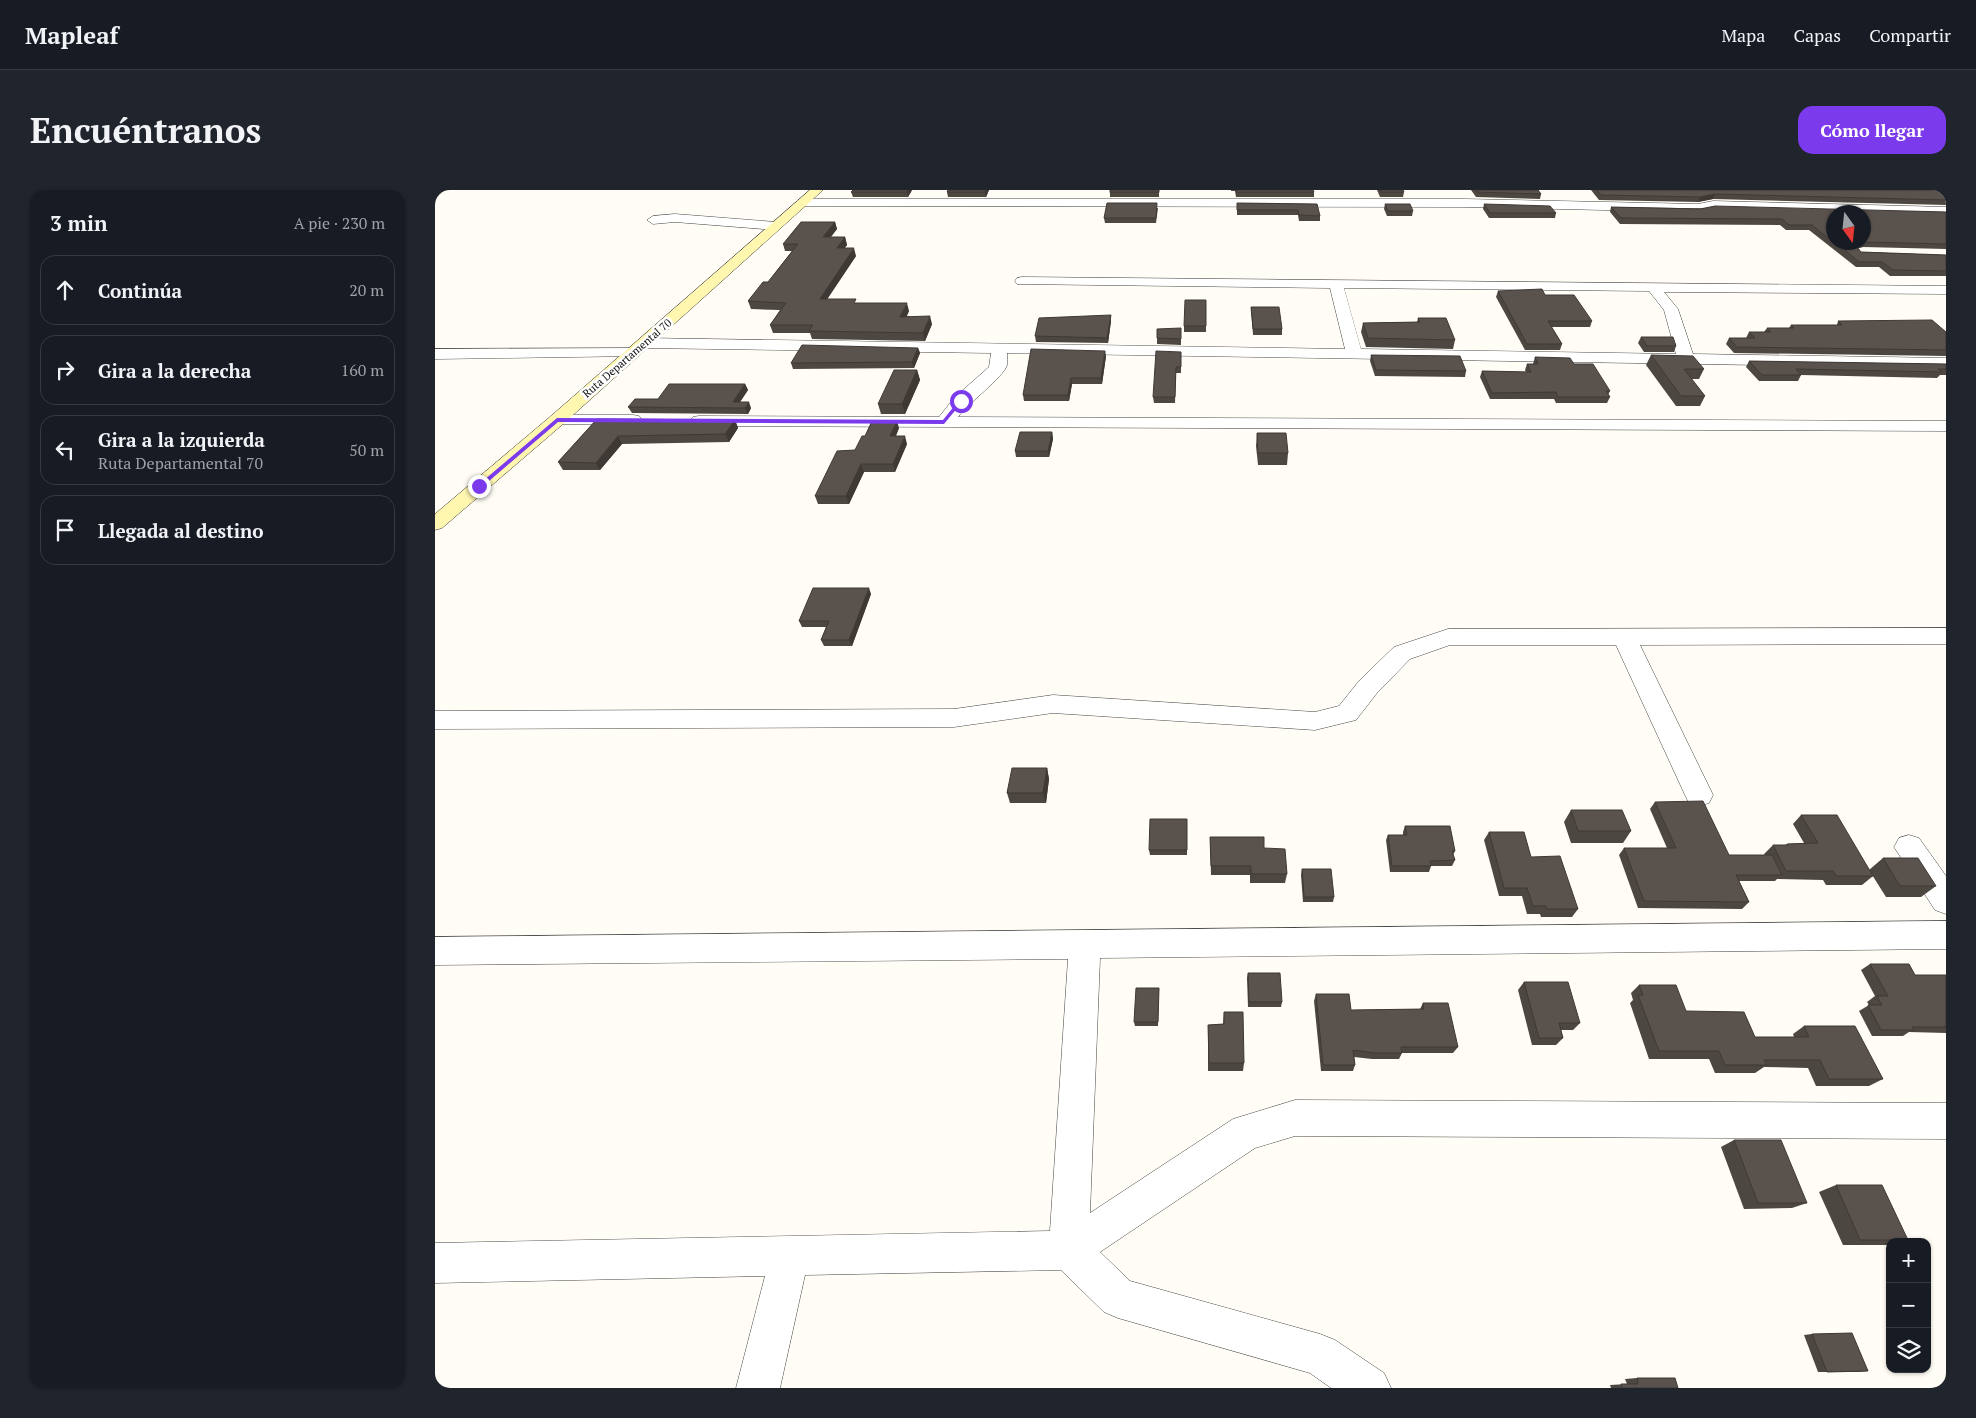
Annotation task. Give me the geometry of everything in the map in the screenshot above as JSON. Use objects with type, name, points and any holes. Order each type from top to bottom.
[{"type":"main road","name":"Ruta Departamental 70","points":[[435,524],[557,420],[817,190]]},
{"type":"street","points":[[944,203],[951,190]]},
{"type":"street","points":[[1010,203],[1014,190]]},
{"type":"street","points":[[1080,203],[1083,190]]},
{"type":"street","points":[[1204,190],[1207,203]]},
{"type":"street","points":[[1324,190],[1330,203]]},
{"type":"street","points":[[1448,190],[1460,203]]},
{"type":"street","points":[[1698,195],[1713,205]]},
{"type":"street","points":[[1460,203],[1493,200],[1572,198],[1687,202],[1713,205],[1946,210]]},
{"type":"street","points":[[802,202],[1460,203],[1698,208],[1713,205]]},
{"type":"street","points":[[653,220],[675,218],[776,226]]},
{"type":"street","points":[[1022,281],[1946,290]]},
{"type":"street","points":[[1336,284],[1354,354]]},
{"type":"street","points":[[1653,287],[1671,308],[1686,359]]},
{"type":"street","points":[[435,354],[639,348],[999,348],[1946,363]]},
{"type":"street","points":[[944,422],[961,401],[995,370],[999,364],[999,348]]},
{"type":"street","points":[[557,420],[646,420]]},
{"type":"street","points":[[686,421],[1946,426]]},
{"type":"street","points":[[435,720],[954,718],[1053,704],[1315,721],[1347,713],[1368,687],[1402,653],[1448,637],[1946,636]]},
{"type":"street","points":[[1625,638],[1699,795]]},
{"type":"street","points":[[1909,847],[1946,901]]},
{"type":"street","points":[[435,951],[1946,935]]},
{"type":"street","points":[[1085,944],[1069,1250],[1118,1298],[1320,1355],[1369,1388]]},
{"type":"street","points":[[435,1263],[1069,1250],[1246,1132],[1295,1118],[1946,1121]]},
{"type":"street","points":[[758,1388],[790,1256]]},
{"type":"building","points":[[853,190],[908,190],[907,192],[851,192]]},
{"type":"building","points":[[948,190],[986,190],[985,192],[947,192]]},
{"type":"building","points":[[1110,190],[1159,190],[1159,192],[1110,192]]},
{"type":"building","points":[[1236,190],[1313,190],[1314,192],[1236,192]]},
{"type":"building","points":[[1380,190],[1403,190],[1404,192],[1381,192]]},
{"type":"building","points":[[1475,190],[1538,190],[1541,194],[1477,192]]},
{"type":"building","points":[[1597,190],[1943,190],[1946,192],[1946,200],[1715,194],[1700,197],[1601,195]]},
{"type":"building","points":[[1107,203],[1157,203],[1156,218],[1104,218]]},
{"type":"building","points":[[1237,203],[1317,204],[1320,216],[1299,215],[1298,210],[1237,210]]},
{"type":"building","points":[[1385,204],[1410,204],[1413,211],[1388,211]]},
{"type":"building","points":[[1484,204],[1550,206],[1556,213],[1490,213]]},
{"type":"building","points":[[1715,206],[1826,209],[1826,236],[1812,225],[1789,225],[1782,219],[1621,218],[1611,207],[1700,209]]},
{"type":"building","points":[[1871,210],[1946,212],[1946,244],[1871,242]]},
{"type":"building","points":[[801,222],[835,222],[823,237],[845,237],[837,248],[854,248],[820,299],[856,299],[854,303],[907,303],[900,317],[930,316],[923,333],[809,331],[813,325],[770,325],[786,303],[748,301],[763,282],[768,282],[798,244],[783,244]]},
{"type":"building","points":[[1845,250],[1946,255],[1946,271],[1893,270],[1882,262],[1859,262]]},
{"type":"building","points":[[1542,289],[1545,295],[1574,295],[1592,321],[1548,321],[1562,344],[1527,344],[1498,291]]},
{"type":"building","points":[[1185,300],[1206,300],[1206,326],[1184,326]]},
{"type":"building","points":[[1251,307],[1279,307],[1282,329],[1253,329]]},
{"type":"building","points":[[1111,315],[1107,338],[1035,336],[1039,318]]},
{"type":"building","points":[[1418,318],[1446,318],[1455,340],[1368,338],[1363,323],[1420,322]]},
{"type":"building","points":[[1932,320],[1946,332],[1946,350],[1737,347],[1729,338],[1755,338],[1749,332],[1771,332],[1767,328],[1794,328],[1791,325],[1842,325],[1838,321]]},
{"type":"building","points":[[1181,328],[1181,339],[1157,338],[1157,329]]},
{"type":"building","points":[[1641,337],[1673,337],[1676,346],[1647,346]]},
{"type":"building","points":[[802,345],[918,348],[912,362],[791,363]]},
{"type":"building","points":[[1031,349],[1105,351],[1101,378],[1071,378],[1068,395],[1023,395]]},
{"type":"building","points":[[1156,351],[1181,352],[1181,367],[1176,367],[1175,397],[1153,397]]},
{"type":"building","points":[[1371,355],[1460,356],[1466,371],[1376,370]]},
{"type":"building","points":[[1651,355],[1693,356],[1704,369],[1684,369],[1705,396],[1681,396]]},
{"type":"building","points":[[1535,357],[1570,358],[1574,364],[1593,364],[1610,391],[1606,391],[1610,397],[1558,397],[1556,392],[1492,393],[1482,371],[1531,372],[1527,364],[1538,364]]},
{"type":"building","points":[[1749,361],[1946,364],[1946,369],[1938,369],[1942,372],[1796,369],[1801,375],[1762,375]]},
{"type":"building","points":[[894,370],[917,370],[902,404],[878,404]]},
{"type":"building","points":[[669,384],[745,384],[733,402],[749,402],[745,408],[628,407],[635,399],[658,399]]},
{"type":"building","points":[[597,419],[735,420],[725,434],[618,436],[596,463],[558,462]]},
{"type":"building","points":[[872,421],[897,421],[890,436],[905,436],[893,464],[861,464],[846,496],[815,496],[837,451],[855,450],[862,436],[865,436]]},
{"type":"building","points":[[1020,432],[1052,432],[1048,451],[1015,451]]},
{"type":"building","points":[[1257,433],[1286,433],[1288,453],[1258,453]]},
{"type":"building","points":[[813,588],[869,588],[849,640],[821,640],[829,621],[799,621]]},
{"type":"building","points":[[1012,768],[1047,768],[1043,793],[1007,793]]},
{"type":"building","points":[[1703,801],[1729,855],[1772,855],[1782,875],[1736,875],[1749,902],[1644,901],[1624,848],[1676,848],[1655,802]]},
{"type":"building","points":[[1571,810],[1622,810],[1631,831],[1578,831]]},
{"type":"building","points":[[1801,815],[1837,815],[1873,876],[1836,876],[1833,871],[1786,871],[1773,845],[1818,843]]},
{"type":"building","points":[[1150,819],[1187,819],[1187,850],[1149,850]]},
{"type":"building","points":[[1405,826],[1450,826],[1455,851],[1452,851],[1455,860],[1430,861],[1431,866],[1392,866],[1388,835],[1407,835]]},
{"type":"building","points":[[1489,832],[1524,832],[1531,857],[1560,856],[1578,909],[1547,909],[1546,906],[1533,906],[1527,888],[1504,888]]},
{"type":"building","points":[[1210,837],[1264,837],[1264,848],[1285,849],[1287,874],[1251,874],[1251,866],[1211,866]]},
{"type":"building","points":[[1883,858],[1918,858],[1936,886],[1900,886]]},
{"type":"building","points":[[1302,869],[1331,869],[1334,897],[1304,897]]},
{"type":"building","points":[[1870,964],[1909,964],[1915,975],[1946,975],[1946,1027],[1912,1027],[1914,1030],[1881,1030],[1868,1005],[1882,1005],[1877,996],[1888,996]]},
{"type":"building","points":[[1248,973],[1280,973],[1282,1002],[1249,1002]]},
{"type":"building","points":[[1524,982],[1568,982],[1580,1023],[1559,1023],[1563,1038],[1539,1038]]},
{"type":"building","points":[[1639,985],[1676,985],[1686,1011],[1744,1012],[1755,1037],[1809,1037],[1804,1026],[1855,1026],[1883,1079],[1829,1079],[1820,1060],[1764,1060],[1767,1065],[1725,1065],[1719,1051],[1659,1051],[1638,995],[1643,995]]},
{"type":"building","points":[[1136,988],[1159,988],[1158,1022],[1134,1022]]},
{"type":"building","points":[[1316,994],[1349,994],[1351,1010],[1424,1009],[1423,1003],[1448,1003],[1458,1047],[1401,1047],[1402,1053],[1375,1053],[1353,1050],[1355,1065],[1323,1065]]},
{"type":"building","points":[[1224,1012],[1243,1012],[1244,1063],[1209,1063],[1208,1025],[1224,1024]]},
{"type":"building","points":[[1734,1140],[1781,1140],[1807,1203],[1758,1203]]},
{"type":"building","points":[[1836,1185],[1882,1185],[1907,1238],[1860,1240]]},
{"type":"building","points":[[1852,1333],[1868,1371],[1827,1372],[1812,1334]]},
{"type":"building","points":[[1637,1378],[1675,1378],[1678,1388],[1622,1388],[1621,1384],[1638,1384]]},
{"type":"route","points":[[479,486],[557,420],[944,422],[961,401]]}]
